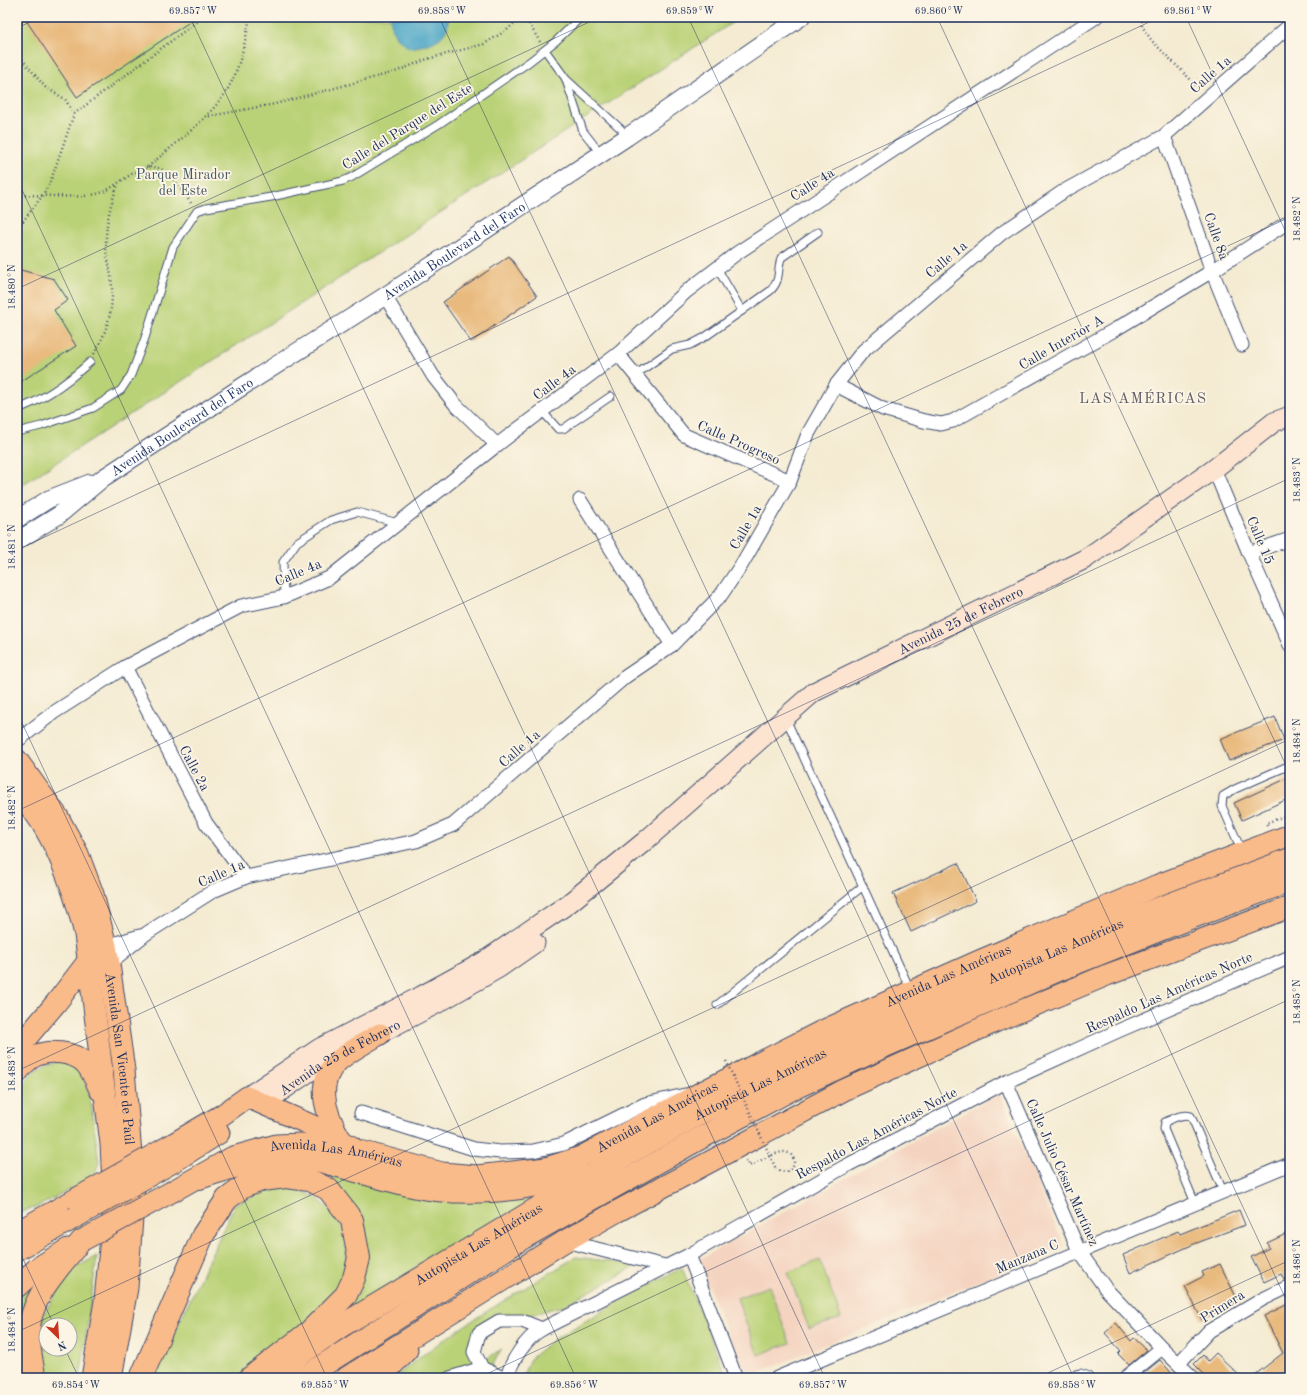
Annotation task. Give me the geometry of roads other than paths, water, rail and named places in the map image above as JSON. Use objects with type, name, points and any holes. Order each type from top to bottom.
[{"type":"highway","name":"Autopista Las Américas","points":[[265,1378],[344,1325],[626,1155],[699,1114],[864,1033],[1125,921],[1290,860]]},
{"type":"highway","name":"Autopista Las Américas","points":[[303,1378],[524,1238],[696,1140],[792,1089],[885,1046],[1061,969],[1182,921],[1290,881]]},
{"type":"highway","points":[[199,1178],[238,1165],[277,1158],[304,1158],[409,1185],[449,1191],[483,1192],[553,1183],[584,1174],[626,1155]]},
{"type":"highway","points":[[141,1378],[203,1235],[227,1198],[243,1187],[262,1180],[286,1177],[309,1180],[328,1189],[352,1220],[358,1258],[354,1278],[346,1295],[308,1332],[250,1378]]},
{"type":"main road","name":"Avenida 25 de Febrero","points":[[17,1250],[75,1209],[170,1155],[234,1124],[255,1101],[320,1048],[483,962],[568,904],[644,842],[814,692],[1085,559],[1214,469],[1274,422],[1290,416]]},
{"type":"main road","name":"Avenida San Vicente de Paúl","points":[[17,760],[58,817],[78,854],[93,894],[108,955],[124,1070],[134,1190],[127,1288],[111,1378]]},
{"type":"main road","name":"Avenida San Vicente de Paúl","points":[[17,790],[44,827],[66,871],[82,920],[90,969],[111,1144],[114,1205],[106,1301],[92,1378]]},
{"type":"main road","name":"Avenida Las Américas","points":[[17,1287],[36,1269],[80,1241],[199,1178],[233,1157],[276,1145],[301,1144],[360,1152],[442,1173],[477,1176],[546,1168],[581,1157],[704,1090],[820,1032],[911,991],[1144,891],[1290,835]]},
{"type":"main road","name":"Avenida 25 de Febrero","points":[[255,1101],[500,968],[553,930],[644,842]]},
{"type":"main road","points":[[346,1378],[566,1241],[623,1208],[844,1090],[997,1021],[1107,975],[1290,907]]},
{"type":"main road","points":[[20,1061],[56,1003],[90,969]]},
{"type":"main road","points":[[341,1140],[334,1127],[324,1098],[324,1085],[329,1072],[338,1060],[380,1034]]},
{"type":"main road","points":[[20,1061],[36,1055],[56,1052],[75,1056],[84,1062],[106,1101]]},
{"type":"main road","points":[[255,1101],[341,1140],[360,1152]]},
{"type":"main road","name":"Avenida 25 de Febrero","points":[[17,1232],[75,1209]]},
{"type":"main road","points":[[35,1378],[29,1337],[32,1315],[38,1296],[80,1241]]},
{"type":"main road","points":[[380,1378],[403,1353],[509,1277]]},
{"type":"street","name":"Avenida Boulevard del Faro","points":[[17,541],[59,515],[103,478],[236,390],[385,296],[601,154],[801,17]]},
{"type":"street","name":"Calle 4a","points":[[17,741],[53,713],[125,668],[240,606],[284,598],[329,578],[497,445],[618,354],[687,291],[737,253],[1096,17]]},
{"type":"street","name":"Calle 1a","points":[[90,969],[108,955],[147,933],[213,891],[246,877],[416,841],[453,825],[625,677],[672,645],[721,595],[742,564],[790,481],[808,434],[836,385],[863,351],[1002,233],[1064,190],[1164,136],[1290,25]]},
{"type":"street","name":"Calle 8a","points":[[1164,136],[1212,271],[1242,345]]},
{"type":"street","name":"Calle Interior A","points":[[836,385],[883,409],[924,421],[941,424],[953,421],[1116,329],[1212,271],[1290,221]]},
{"type":"street","points":[[385,296],[433,376],[455,404],[497,445]]},
{"type":"street","name":"Calle Progreso","points":[[618,354],[684,435],[790,481]]},
{"type":"street","name":"Calle 15","points":[[1214,469],[1249,553],[1289,642]]},
{"type":"street","name":"Avenida Boulevard del Faro","points":[[17,519],[49,499],[103,478]]},
{"type":"street","points":[[580,500],[672,645]]},
{"type":"street","points":[[1249,553],[1290,539]]},
{"type":"street","name":"Calle 2a","points":[[125,668],[206,823],[246,877]]},
{"type":"street","name":"Calle 1a","points":[[90,969],[108,955],[147,933]]},
{"type":"street","name":"Respaldo Las Américas Norte","points":[[507,1378],[511,1366],[530,1338],[542,1329],[689,1255],[844,1167],[1006,1082],[1118,1030],[1290,957]]},
{"type":"street","name":"Calle Julio César Martínez","points":[[1006,1082],[1079,1251],[1106,1289],[1193,1378]]},
{"type":"street","points":[[361,1113],[474,1149],[500,1152],[533,1152],[564,1144],[645,1104],[704,1090]]},
{"type":"street","name":"Manzana C","points":[[777,1378],[1290,1164]]},
{"type":"street","points":[[566,1241],[665,1266]]},
{"type":"street","points":[[689,1255],[736,1378]]},
{"type":"street","name":"Primera","points":[[1179,1363],[1209,1331],[1263,1299],[1290,1286]]},
{"type":"street","points":[[503,1378],[482,1368],[474,1352],[479,1333],[499,1321],[522,1321],[542,1329]]},
{"type":"street","points":[[1125,1378],[1162,1348]]},
{"type":"street","points":[[450,1378],[482,1368]]},
{"type":"street","points":[[1073,1378],[1080,1376],[1086,1378]]},
{"type":"lane","name":"Calle del Parque del Este","points":[[17,432],[41,426],[93,408],[121,390],[131,375],[145,338],[173,247],[198,211],[206,208],[271,197],[352,177],[439,124],[529,62],[545,50],[581,17]]},
{"type":"lane","points":[[545,50],[566,80],[621,128]]},
{"type":"lane","points":[[566,80],[583,131],[601,154]]},
{"type":"lane","points":[[636,375],[672,349],[690,345],[705,337],[775,286],[779,276],[778,265],[780,258],[818,232]]},
{"type":"lane","points":[[717,268],[742,311]]},
{"type":"lane","points":[[17,409],[41,398],[69,380],[90,362]]},
{"type":"lane","points":[[542,411],[558,429],[564,429],[611,396]]},
{"type":"lane","points":[[284,598],[283,562],[297,542],[331,520],[357,512],[398,523]]},
{"type":"lane","points":[[785,717],[911,991]]},
{"type":"lane","points":[[1242,853],[1222,806],[1223,796],[1235,789],[1288,766],[1290,768]]},
{"type":"lane","points":[[717,1005],[863,886]]},
{"type":"lane","points":[[1195,1203],[1164,1129],[1165,1122],[1178,1116],[1186,1114],[1191,1116],[1223,1191]]},
{"type":"water","points":[[390,17],[448,17],[448,25],[442,37],[430,43],[409,48],[396,37],[392,28]]},
{"type":"district","name":"LAS AMÉRICAS","points":[[1143,398]]},
{"type":"park label","name":"Parque Mirador del Este","points":[[183,182]]}]
